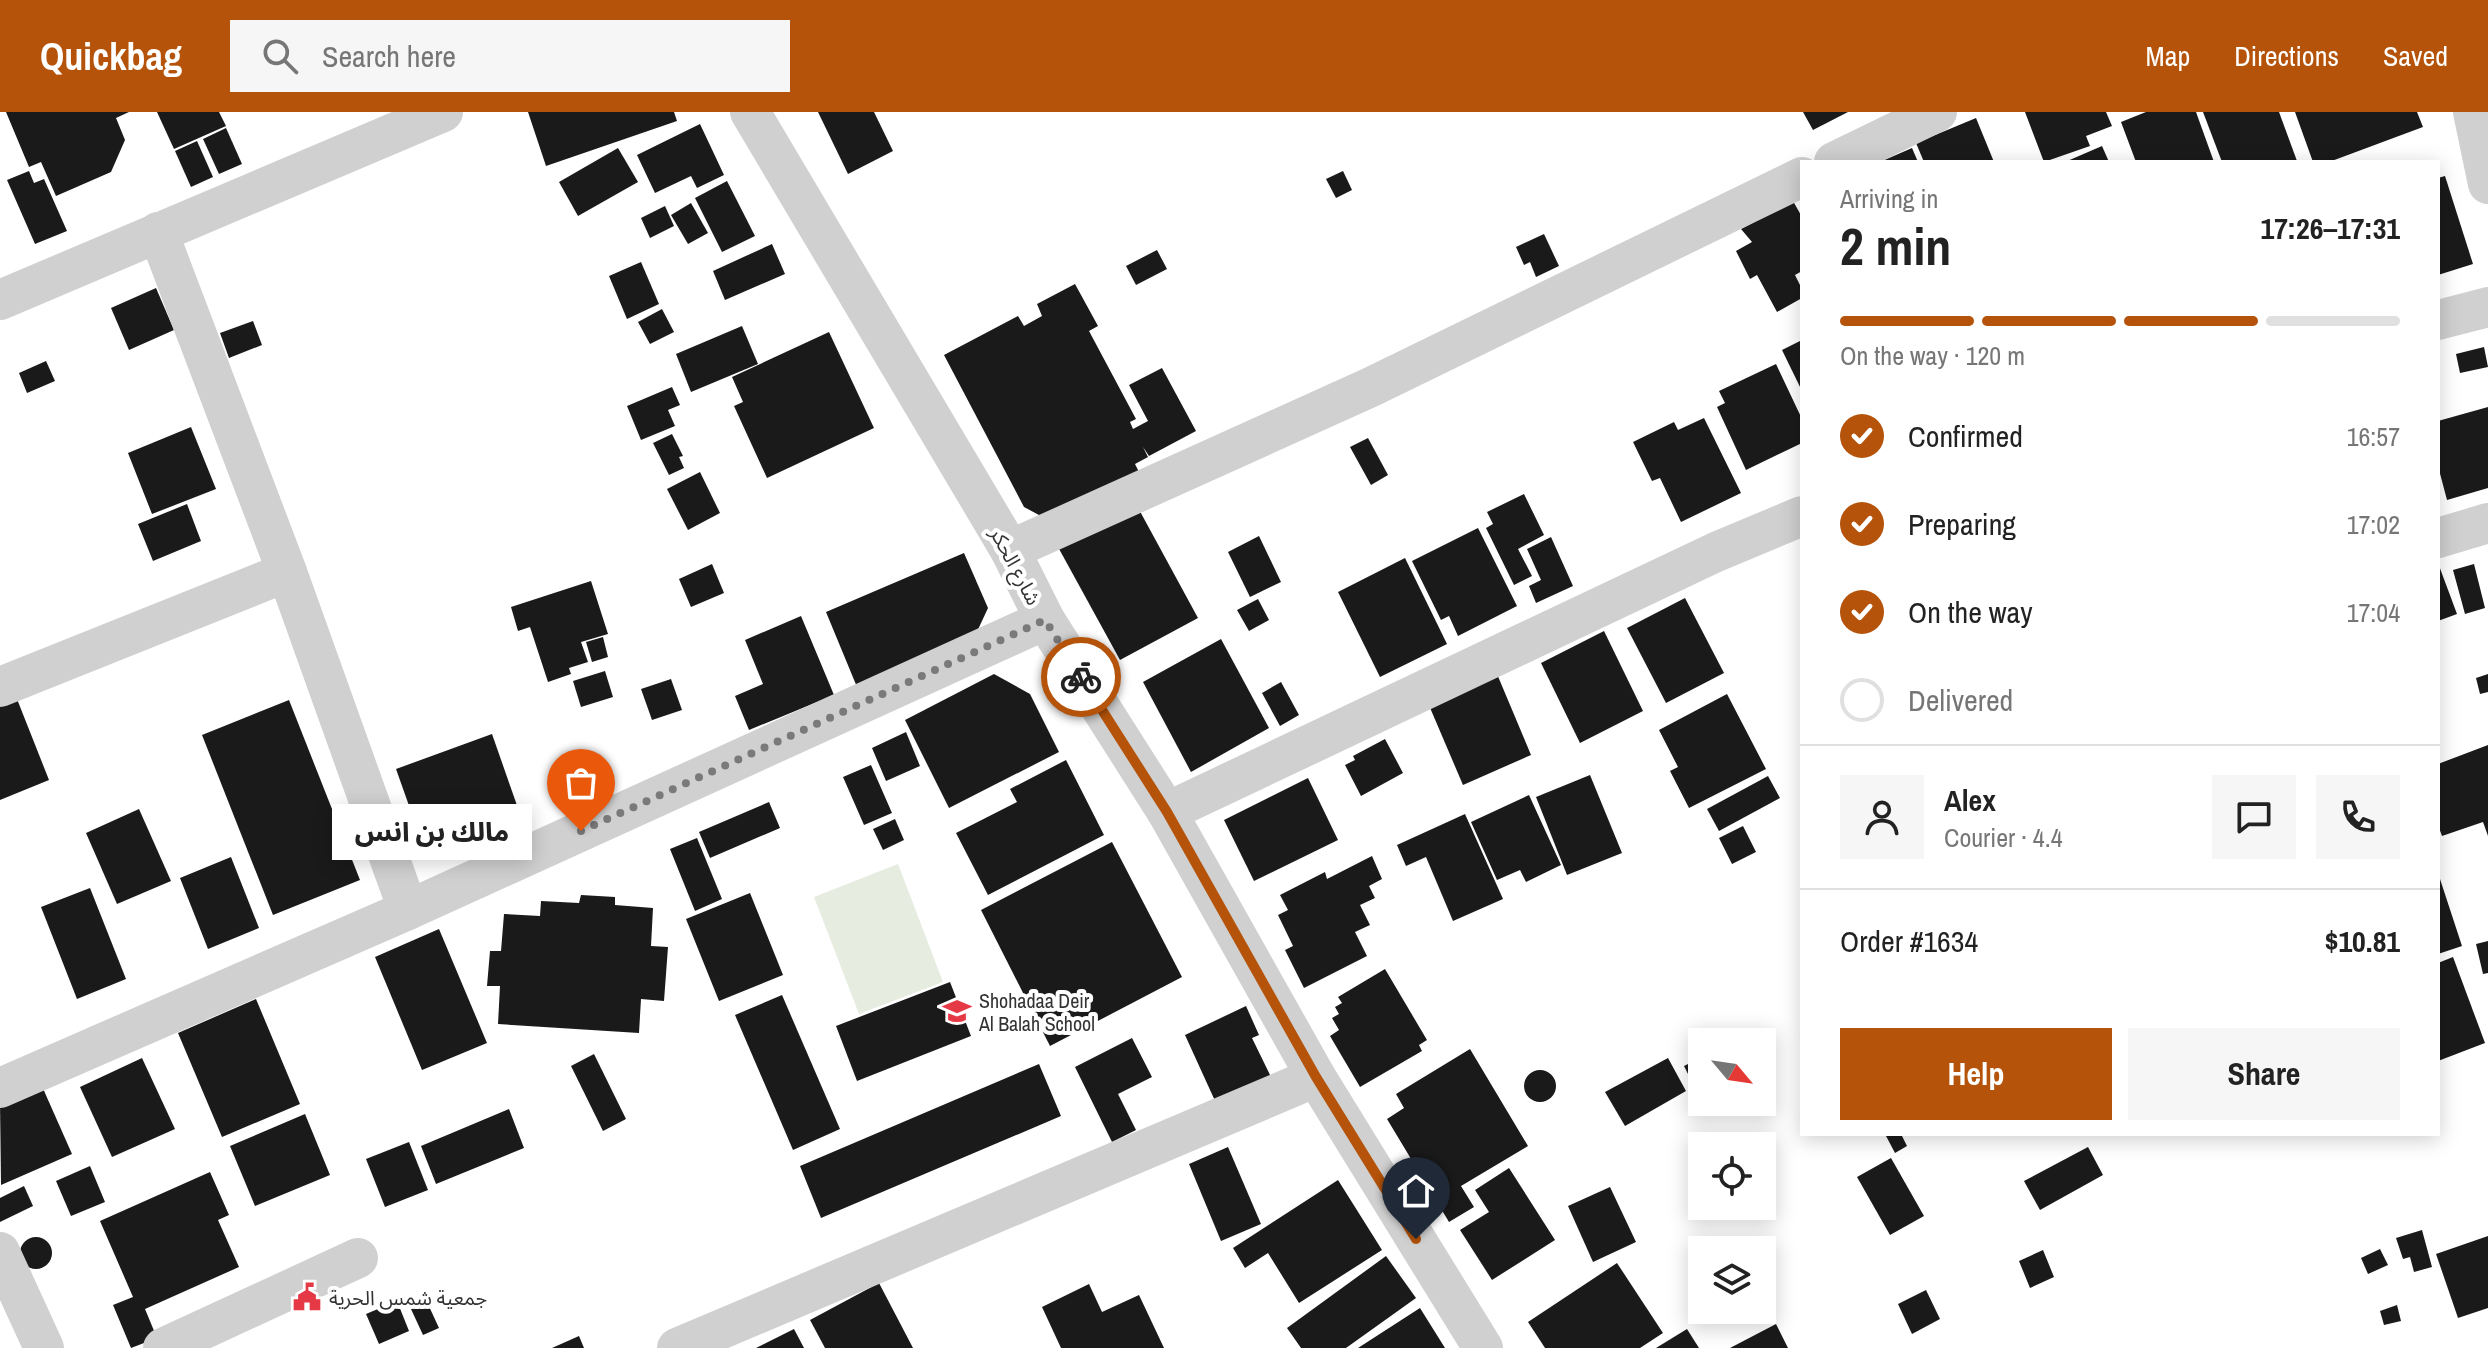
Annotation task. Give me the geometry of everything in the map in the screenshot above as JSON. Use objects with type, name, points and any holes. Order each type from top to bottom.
[{"type":"street","points":[[0,300],[443,112]]},
{"type":"street","name":"شارع الحكر","points":[[750,112],[1010,550],[1045,620],[1167,812],[1316,1077],[1483,1348]]},
{"type":"street","points":[[1838,160],[1937,112]]},
{"type":"street","points":[[2473,112],[2488,184]]},
{"type":"street","points":[[1010,550],[1371,387],[1800,178]]},
{"type":"street","points":[[158,232],[287,572],[408,910]]},
{"type":"street","points":[[2440,319],[2488,307]]},
{"type":"street","points":[[1167,812],[1716,552],[1800,517]]},
{"type":"street","points":[[2440,537],[2488,523]]},
{"type":"street","points":[[0,687],[287,572]]},
{"type":"street","points":[[0,1088],[408,910],[1045,620]]},
{"type":"street","points":[[677,1348],[1316,1077]]},
{"type":"street","points":[[0,1252],[44,1348]]},
{"type":"street","points":[[163,1348],[358,1258]]},
{"type":"shaded area","points":[[898,864],[943,982],[859,1014],[814,897]]},
{"type":"building","points":[[6,112],[129,112],[116,118],[125,140],[111,172],[56,196],[41,162],[29,167]]},
{"type":"building","points":[[157,112],[219,112],[226,126],[174,149]]},
{"type":"building","points":[[528,112],[674,112],[677,121],[546,166]]},
{"type":"building","points":[[818,112],[874,112],[893,151],[848,174]]},
{"type":"building","points":[[1803,112],[1848,112],[1813,130]]},
{"type":"building","points":[[2025,112],[2106,112],[2112,126],[2086,136],[2090,146],[2043,160]]},
{"type":"building","points":[[2146,112],[2196,112],[2213,160],[2135,160],[2121,122]]},
{"type":"building","points":[[2203,112],[2279,112],[2297,160],[2221,160]]},
{"type":"building","points":[[2295,112],[2417,112],[2423,127],[2334,160],[2312,160]]},
{"type":"building","points":[[1976,118],[1993,160],[1923,160],[1916,143]]},
{"type":"building","points":[[700,124],[724,175],[697,188],[691,176],[655,193],[637,155]]},
{"type":"building","points":[[226,128],[242,164],[219,174],[203,139]]},
{"type":"building","points":[[197,141],[213,177],[191,187],[175,151]]},
{"type":"building","points":[[2102,146],[2108,160],[2070,160]]},
{"type":"building","points":[[618,148],[638,182],[578,216],[559,182]]},
{"type":"building","points":[[1912,148],[1917,160],[1885,160]]},
{"type":"building","points":[[29,171],[34,183],[44,179],[67,231],[35,244],[7,180]]},
{"type":"building","points":[[1343,171],[1352,190],[1336,198],[1326,179]]},
{"type":"building","points":[[2445,176],[2473,264],[2440,274],[2440,177]]},
{"type":"building","points":[[727,181],[755,236],[722,252],[695,198]]},
{"type":"building","points":[[1793,201],[1800,213],[1800,272],[1795,275],[1800,285],[1800,299],[1777,312],[1757,275],[1750,279],[1736,251],[1752,242],[1741,229]]},
{"type":"building","points":[[691,203],[708,233],[688,244],[671,215]]},
{"type":"building","points":[[665,206],[674,226],[650,238],[641,218]]},
{"type":"building","points":[[1544,234],[1559,266],[1536,277],[1530,262],[1524,265],[1516,247]]},
{"type":"building","points":[[772,244],[785,274],[725,300],[713,271]]},
{"type":"building","points":[[1157,250],[1167,269],[1136,285],[1126,266]]},
{"type":"building","points":[[641,262],[659,304],[627,319],[609,276]]},
{"type":"building","points":[[1075,284],[1098,326],[1089,331],[1136,419],[1130,422],[1133,429],[1148,421],[1129,385],[1162,368],[1196,431],[1149,456],[1143,447],[1148,457],[1135,464],[1141,476],[1054,523],[1024,507],[944,355],[1018,316],[1024,326],[1042,316],[1037,304]]},
{"type":"building","points":[[156,288],[174,330],[129,350],[111,308]]},
{"type":"building","points":[[662,309],[674,332],[650,344],[638,322]]},
{"type":"building","points":[[253,321],[262,345],[229,358],[220,333]]},
{"type":"building","points":[[742,326],[758,364],[691,392],[676,354]]},
{"type":"building","points":[[829,332],[874,428],[767,478],[734,406],[743,402],[732,377]]},
{"type":"building","points":[[1800,341],[1800,387],[1782,350]]},
{"type":"building","points":[[2484,347],[2488,367],[2460,373],[2456,354]]},
{"type":"building","points":[[46,361],[55,381],[27,393],[19,373]]},
{"type":"building","points":[[1776,364],[1800,415],[1800,444],[1746,470],[1717,407],[1725,403],[1719,391]]},
{"type":"building","points":[[672,387],[680,405],[668,410],[675,426],[641,440],[627,406]]},
{"type":"building","points":[[2488,407],[2488,488],[2447,500],[2440,474],[2440,420]]},
{"type":"building","points":[[1704,418],[1741,493],[1681,522],[1660,478],[1652,481],[1633,442],[1674,422],[1678,430]]},
{"type":"building","points":[[191,427],[216,489],[152,514],[128,453]]},
{"type":"building","points":[[672,434],[683,456],[679,457],[684,468],[669,475],[653,443]]},
{"type":"building","points":[[1368,438],[1388,475],[1371,485],[1350,447]]},
{"type":"building","points":[[700,472],[720,513],[688,530],[667,489]]},
{"type":"building","points":[[1524,494],[1544,535],[1518,549],[1532,576],[1514,585],[1486,528],[1493,524],[1487,512]]},
{"type":"building","points":[[187,504],[201,541],[153,561],[138,524]]},
{"type":"building","points":[[1136,504],[1198,618],[1120,660],[1058,547]]},
{"type":"building","points":[[1478,528],[1517,606],[1458,636],[1449,616],[1441,620],[1412,561]]},
{"type":"building","points":[[1259,536],[1281,582],[1250,597],[1228,552]]},
{"type":"building","points":[[1551,537],[1573,586],[1536,603],[1529,586],[1541,580],[1527,549]]},
{"type":"building","points":[[964,553],[988,608],[975,636],[857,687],[826,612]]},
{"type":"building","points":[[1405,558],[1447,644],[1380,677],[1338,592]]},
{"type":"building","points":[[712,564],[724,593],[691,607],[679,579]]},
{"type":"building","points":[[2474,564],[2485,608],[2465,614],[2453,570]]},
{"type":"building","points":[[2440,568],[2457,614],[2440,620]]},
{"type":"building","points":[[591,581],[608,634],[581,642],[588,662],[569,668],[571,674],[548,682],[530,627],[518,631],[511,607]]},
{"type":"building","points":[[1685,598],[1724,673],[1666,703],[1627,628]]},
{"type":"building","points":[[1258,599],[1269,620],[1249,631],[1237,610]]},
{"type":"building","points":[[801,616],[834,695],[749,730],[735,696],[763,684],[745,640]]},
{"type":"building","points":[[1604,631],[1643,711],[1580,743],[1541,663]]},
{"type":"building","points":[[603,637],[608,657],[592,662],[586,642]]},
{"type":"building","points":[[1221,639],[1269,728],[1191,772],[1143,682]]},
{"type":"building","points":[[605,671],[613,697],[581,707],[573,681]]},
{"type":"building","points":[[994,674],[1030,694],[1059,752],[949,808],[905,720]]},
{"type":"building","points":[[1497,674],[1531,755],[1463,785],[1428,703]]},
{"type":"building","points":[[2488,674],[2488,692],[2480,694],[2476,678]]},
{"type":"building","points":[[671,679],[682,710],[652,720],[641,689]]},
{"type":"building","points":[[1281,682],[1299,715],[1280,726],[1262,693]]},
{"type":"building","points":[[15,694],[49,780],[0,800],[0,700]]},
{"type":"building","points":[[1727,694],[1766,769],[1689,808],[1670,771],[1678,767],[1659,730]]},
{"type":"building","points":[[289,700],[360,880],[273,915],[202,735]]},
{"type":"building","points":[[906,732],[920,766],[886,781],[872,748]]},
{"type":"building","points":[[492,734],[520,814],[443,843],[418,831],[396,769]]},
{"type":"building","points":[[1385,739],[1403,773],[1361,796],[1345,765],[1355,760],[1353,756]]},
{"type":"building","points":[[2488,745],[2488,836],[2483,822],[2442,836],[2440,763]]},
{"type":"building","points":[[1066,760],[1104,835],[988,895],[956,833],[1017,802],[1010,789]]},
{"type":"building","points":[[871,765],[892,813],[864,825],[843,777]]},
{"type":"building","points":[[1590,775],[1622,853],[1567,875],[1536,797]]},
{"type":"building","points":[[1768,776],[1780,798],[1719,831],[1707,809]]},
{"type":"building","points":[[1308,778],[1338,840],[1254,881],[1224,820]]},
{"type":"building","points":[[1529,795],[1561,865],[1526,882],[1520,870],[1497,880],[1471,822]]},
{"type":"building","points":[[769,802],[780,828],[710,858],[699,832]]},
{"type":"building","points":[[139,809],[171,881],[117,904],[86,833]]},
{"type":"building","points":[[1465,814],[1503,899],[1453,921],[1426,857],[1406,866],[1397,845]]},
{"type":"building","points":[[895,819],[904,840],[883,850],[873,829]]},
{"type":"building","points":[[1743,826],[1756,852],[1732,864],[1719,838]]},
{"type":"building","points":[[697,838],[722,899],[695,911],[670,849]]},
{"type":"building","points":[[1112,842],[1182,977],[1050,1046],[981,910]]},
{"type":"building","points":[[1372,856],[1382,879],[1369,886],[1375,898],[1360,905],[1370,925],[1355,932],[1367,956],[1304,988],[1285,950],[1293,946],[1278,915],[1288,910],[1280,895],[1325,872],[1327,879]]},
{"type":"building","points":[[231,857],[259,928],[208,949],[180,878]]},
{"type":"building","points":[[2440,879],[2462,946],[2440,953]]},
{"type":"building","points":[[90,888],[126,979],[77,999],[41,907]]},
{"type":"building","points":[[750,893],[783,975],[719,1001],[686,919]]},
{"type":"building","points":[[581,895],[615,897],[615,905],[653,908],[651,946],[668,947],[664,1001],[641,999],[639,1033],[498,1024],[500,986],[487,986],[490,951],[501,951],[504,914],[540,916],[541,901],[579,903]]},
{"type":"building","points":[[439,929],[487,1043],[422,1070],[375,957]]},
{"type":"building","points":[[2488,941],[2488,973],[2483,974],[2476,944]]},
{"type":"building","points":[[2453,957],[2485,1043],[2440,1060],[2440,962]]},
{"type":"building","points":[[1385,969],[1427,1040],[1419,1045],[1422,1051],[1360,1087],[1330,1036],[1339,1030],[1332,1018],[1339,1014],[1335,1007],[1342,1003],[1338,997]]},
{"type":"building","points":[[950,982],[971,1036],[857,1081],[836,1026]]},
{"type":"building","points":[[782,995],[840,1129],[793,1150],[735,1015]]},
{"type":"building","points":[[256,999],[300,1104],[222,1137],[178,1033]]},
{"type":"building","points":[[1246,1006],[1259,1035],[1252,1038],[1271,1077],[1216,1103],[1185,1035]]},
{"type":"building","points":[[1132,1038],[1152,1077],[1118,1094],[1136,1130],[1112,1142],[1075,1067]]},
{"type":"building","points":[[1470,1049],[1528,1146],[1461,1186],[1474,1207],[1449,1222],[1387,1119],[1404,1108],[1396,1094]]},
{"type":"building","points":[[594,1054],[626,1119],[603,1131],[571,1066]]},
{"type":"building","points":[[142,1058],[175,1129],[112,1157],[80,1087]]},
{"type":"building","points":[[1668,1058],[1686,1091],[1625,1126],[1605,1092]]},
{"type":"building","points":[[1039,1064],[1061,1116],[821,1218],[800,1166]]},
{"type":"building","points":[[1540,1070],[1551,1075],[1556,1086],[1551,1097],[1540,1102],[1529,1097],[1524,1086],[1529,1075]]},
{"type":"building","points":[[41,1084],[72,1154],[1,1185],[0,1102]]},
{"type":"building","points":[[509,1109],[524,1148],[436,1184],[421,1146]]},
{"type":"building","points":[[305,1114],[330,1175],[255,1206],[230,1146]]},
{"type":"building","points":[[1886,1136],[1902,1136],[1907,1146],[1895,1153]]},
{"type":"building","points":[[409,1142],[428,1190],[385,1207],[366,1159]]},
{"type":"building","points":[[1228,1147],[1261,1224],[1221,1241],[1189,1164]]},
{"type":"building","points":[[2088,1147],[2103,1175],[2040,1210],[2024,1181]]},
{"type":"building","points":[[1891,1158],[1924,1216],[1890,1235],[1857,1177]]},
{"type":"building","points":[[90,1166],[105,1202],[71,1216],[56,1181]]},
{"type":"building","points":[[1509,1168],[1555,1240],[1492,1280],[1460,1230],[1489,1212],[1475,1190]]},
{"type":"building","points":[[210,1172],[229,1215],[218,1220],[239,1267],[145,1309],[157,1338],[131,1348],[113,1305],[133,1297],[100,1221]]},
{"type":"building","points":[[1338,1180],[1382,1250],[1299,1303],[1268,1253],[1245,1268],[1233,1248]]},
{"type":"building","points":[[24,1186],[33,1206],[0,1222],[0,1198]]},
{"type":"building","points":[[1610,1187],[1636,1242],[1593,1262],[1568,1206]]},
{"type":"building","points":[[2422,1230],[2432,1267],[2414,1272],[2410,1257],[2403,1259],[2396,1238]]},
{"type":"building","points":[[2488,1236],[2488,1308],[2458,1318],[2436,1254]]},
{"type":"building","points":[[36,1237],[47,1242],[52,1253],[47,1264],[36,1269],[25,1264],[20,1253],[25,1242]]},
{"type":"building","points":[[2380,1249],[2388,1265],[2368,1274],[2361,1258]]},
{"type":"building","points":[[2043,1250],[2054,1277],[2030,1288],[2019,1261]]},
{"type":"building","points":[[1386,1256],[1416,1298],[1346,1348],[1301,1348],[1287,1328]]},
{"type":"building","points":[[1617,1263],[1663,1333],[1640,1348],[1545,1348],[1528,1322]]},
{"type":"building","points":[[879,1283],[913,1348],[825,1348],[810,1320]]},
{"type":"building","points":[[1089,1284],[1102,1312],[1139,1295],[1164,1348],[1061,1348],[1042,1307]]},
{"type":"building","points":[[1926,1290],[1940,1319],[1912,1334],[1898,1304]]},
{"type":"building","points":[[397,1301],[409,1331],[379,1344],[366,1314]]},
{"type":"building","points":[[427,1302],[439,1328],[423,1335],[411,1309]]},
{"type":"building","points":[[2397,1305],[2401,1321],[2384,1325],[2380,1311]]},
{"type":"building","points":[[1420,1308],[1445,1348],[1358,1348]]},
{"type":"building","points":[[1776,1324],[1788,1348],[1730,1348]]},
{"type":"building","points":[[794,1329],[804,1348],[756,1348]]},
{"type":"building","points":[[1687,1329],[1699,1348],[1656,1348]]},
{"type":"building","points":[[579,1336],[584,1348],[552,1348]]},
{"type":"way so far","points":[[581,831],[1045,620],[1081,677]]},
{"type":"place","name":"مالك بن انس","points":[[581,831]]},
{"type":"place","name":"Shohadaa Deir Al Balah School","points":[[957,1011]]},
{"type":"place","name":"جمعية شمس الحرية","points":[[307,1297]]},
{"type":"route","points":[[1081,677],[1167,812],[1316,1077],[1416,1239]]}]
